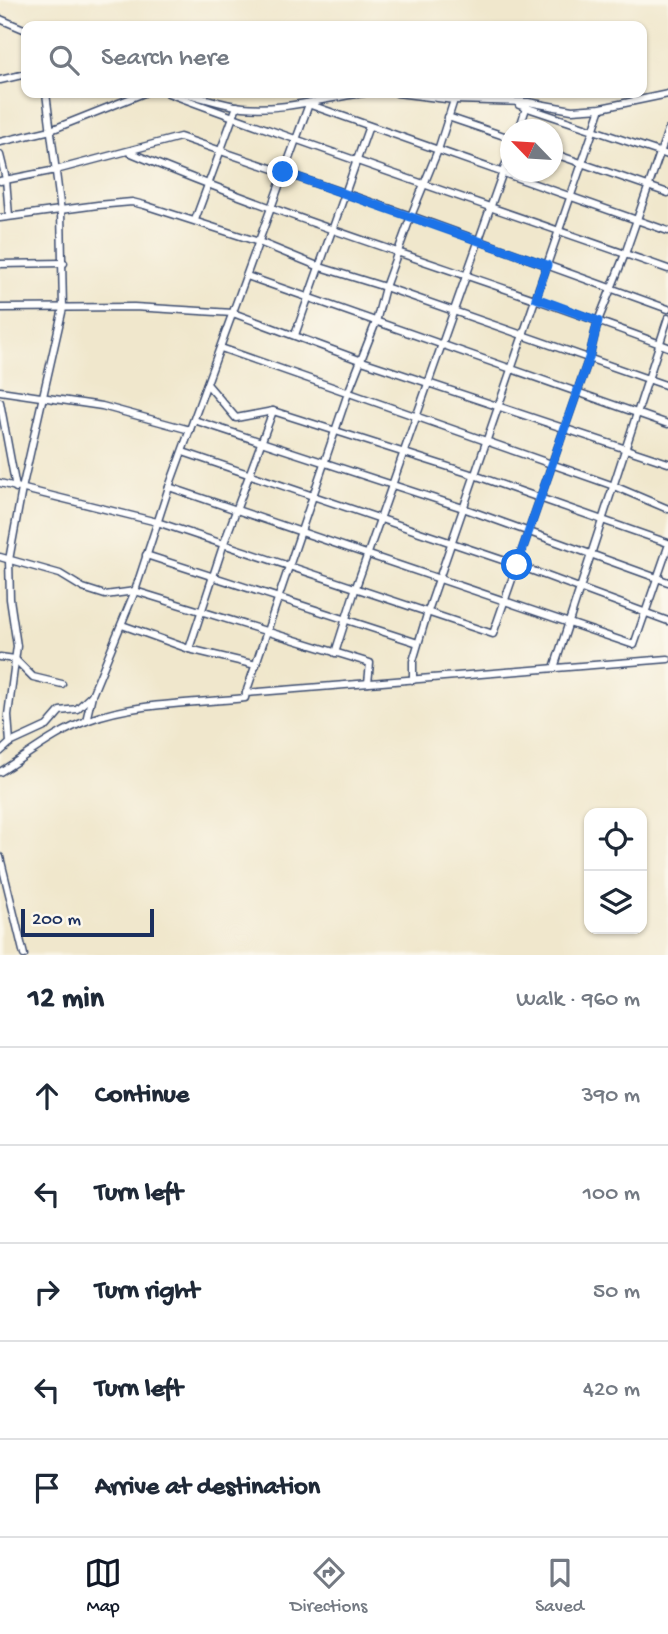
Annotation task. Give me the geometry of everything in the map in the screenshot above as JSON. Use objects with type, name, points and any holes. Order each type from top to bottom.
[{"type":"street","points":[[0,19],[21,28]]},
{"type":"street","points":[[0,80],[21,75]]},
{"type":"street","points":[[438,98],[500,101],[572,110],[601,108],[668,94]]},
{"type":"street","points":[[10,743],[8,715],[17,646],[10,599],[9,560],[19,489],[43,399],[63,307],[61,212],[47,98]]},
{"type":"street","points":[[0,142],[51,130],[131,98]]},
{"type":"street","points":[[181,98],[356,162],[491,206],[668,269]]},
{"type":"street","points":[[204,98],[251,108],[308,104],[339,98]]},
{"type":"street","points":[[0,772],[38,745],[86,721],[134,709],[245,698],[348,393],[376,322],[385,287],[438,150],[454,100]]},
{"type":"street","points":[[308,104],[500,171]]},
{"type":"street","points":[[86,721],[92,695],[135,591],[169,487],[308,104]]},
{"type":"street","points":[[527,105],[664,153]]},
{"type":"street","points":[[523,119],[527,105]]},
{"type":"street","points":[[195,220],[237,106]]},
{"type":"street","points":[[413,680],[413,661],[439,577],[601,108]]},
{"type":"street","points":[[448,117],[500,135]]},
{"type":"street","points":[[295,335],[369,126]]},
{"type":"street","points":[[0,483],[157,522],[493,634],[589,358],[598,321],[664,153],[668,130]]},
{"type":"street","points":[[3,180],[56,170],[180,137],[411,216],[668,309]]},
{"type":"street","points":[[127,151],[208,186],[668,346]]},
{"type":"street","points":[[0,156],[9,216]]},
{"type":"street","points":[[563,157],[668,193]]},
{"type":"street","points":[[335,653],[344,620],[500,180]]},
{"type":"street","points":[[530,182],[668,231]]},
{"type":"street","points":[[0,218],[132,202],[195,220],[320,267],[385,287],[668,386]]},
{"type":"street","points":[[0,264],[64,263]]},
{"type":"street","points":[[247,276],[668,424]]},
{"type":"street","points":[[0,308],[176,308],[233,313],[362,361],[668,463]]},
{"type":"street","points":[[554,668],[668,318]]},
{"type":"street","points":[[221,348],[614,486],[668,509]]},
{"type":"street","points":[[169,487],[635,645],[668,545],[474,475],[273,411],[236,418],[207,384]]},
{"type":"street","points":[[0,391],[102,405],[190,430]]},
{"type":"street","points":[[0,402],[19,489]]},
{"type":"street","points":[[190,649],[213,576],[273,411]]},
{"type":"street","points":[[194,420],[463,508],[668,582]]},
{"type":"street","points":[[183,452],[517,565],[668,621]]},
{"type":"street","points":[[146,555],[418,643]]},
{"type":"street","points":[[0,557],[61,574],[83,588],[105,595],[135,591],[370,663],[368,683]]},
{"type":"street","points":[[0,603],[10,599]]},
{"type":"street","points":[[122,625],[190,649],[256,664]]},
{"type":"street","points":[[0,657],[15,659],[33,677],[62,684]]},
{"type":"street","points":[[246,693],[668,659]]},
{"type":"street","points":[[0,752],[10,743],[47,726],[60,711],[78,709],[92,695]]},
{"type":"street","points":[[0,857],[24,955]]},
{"type":"route","points":[[283,172],[547,265],[536,298],[598,321],[589,358],[517,565]]}]
